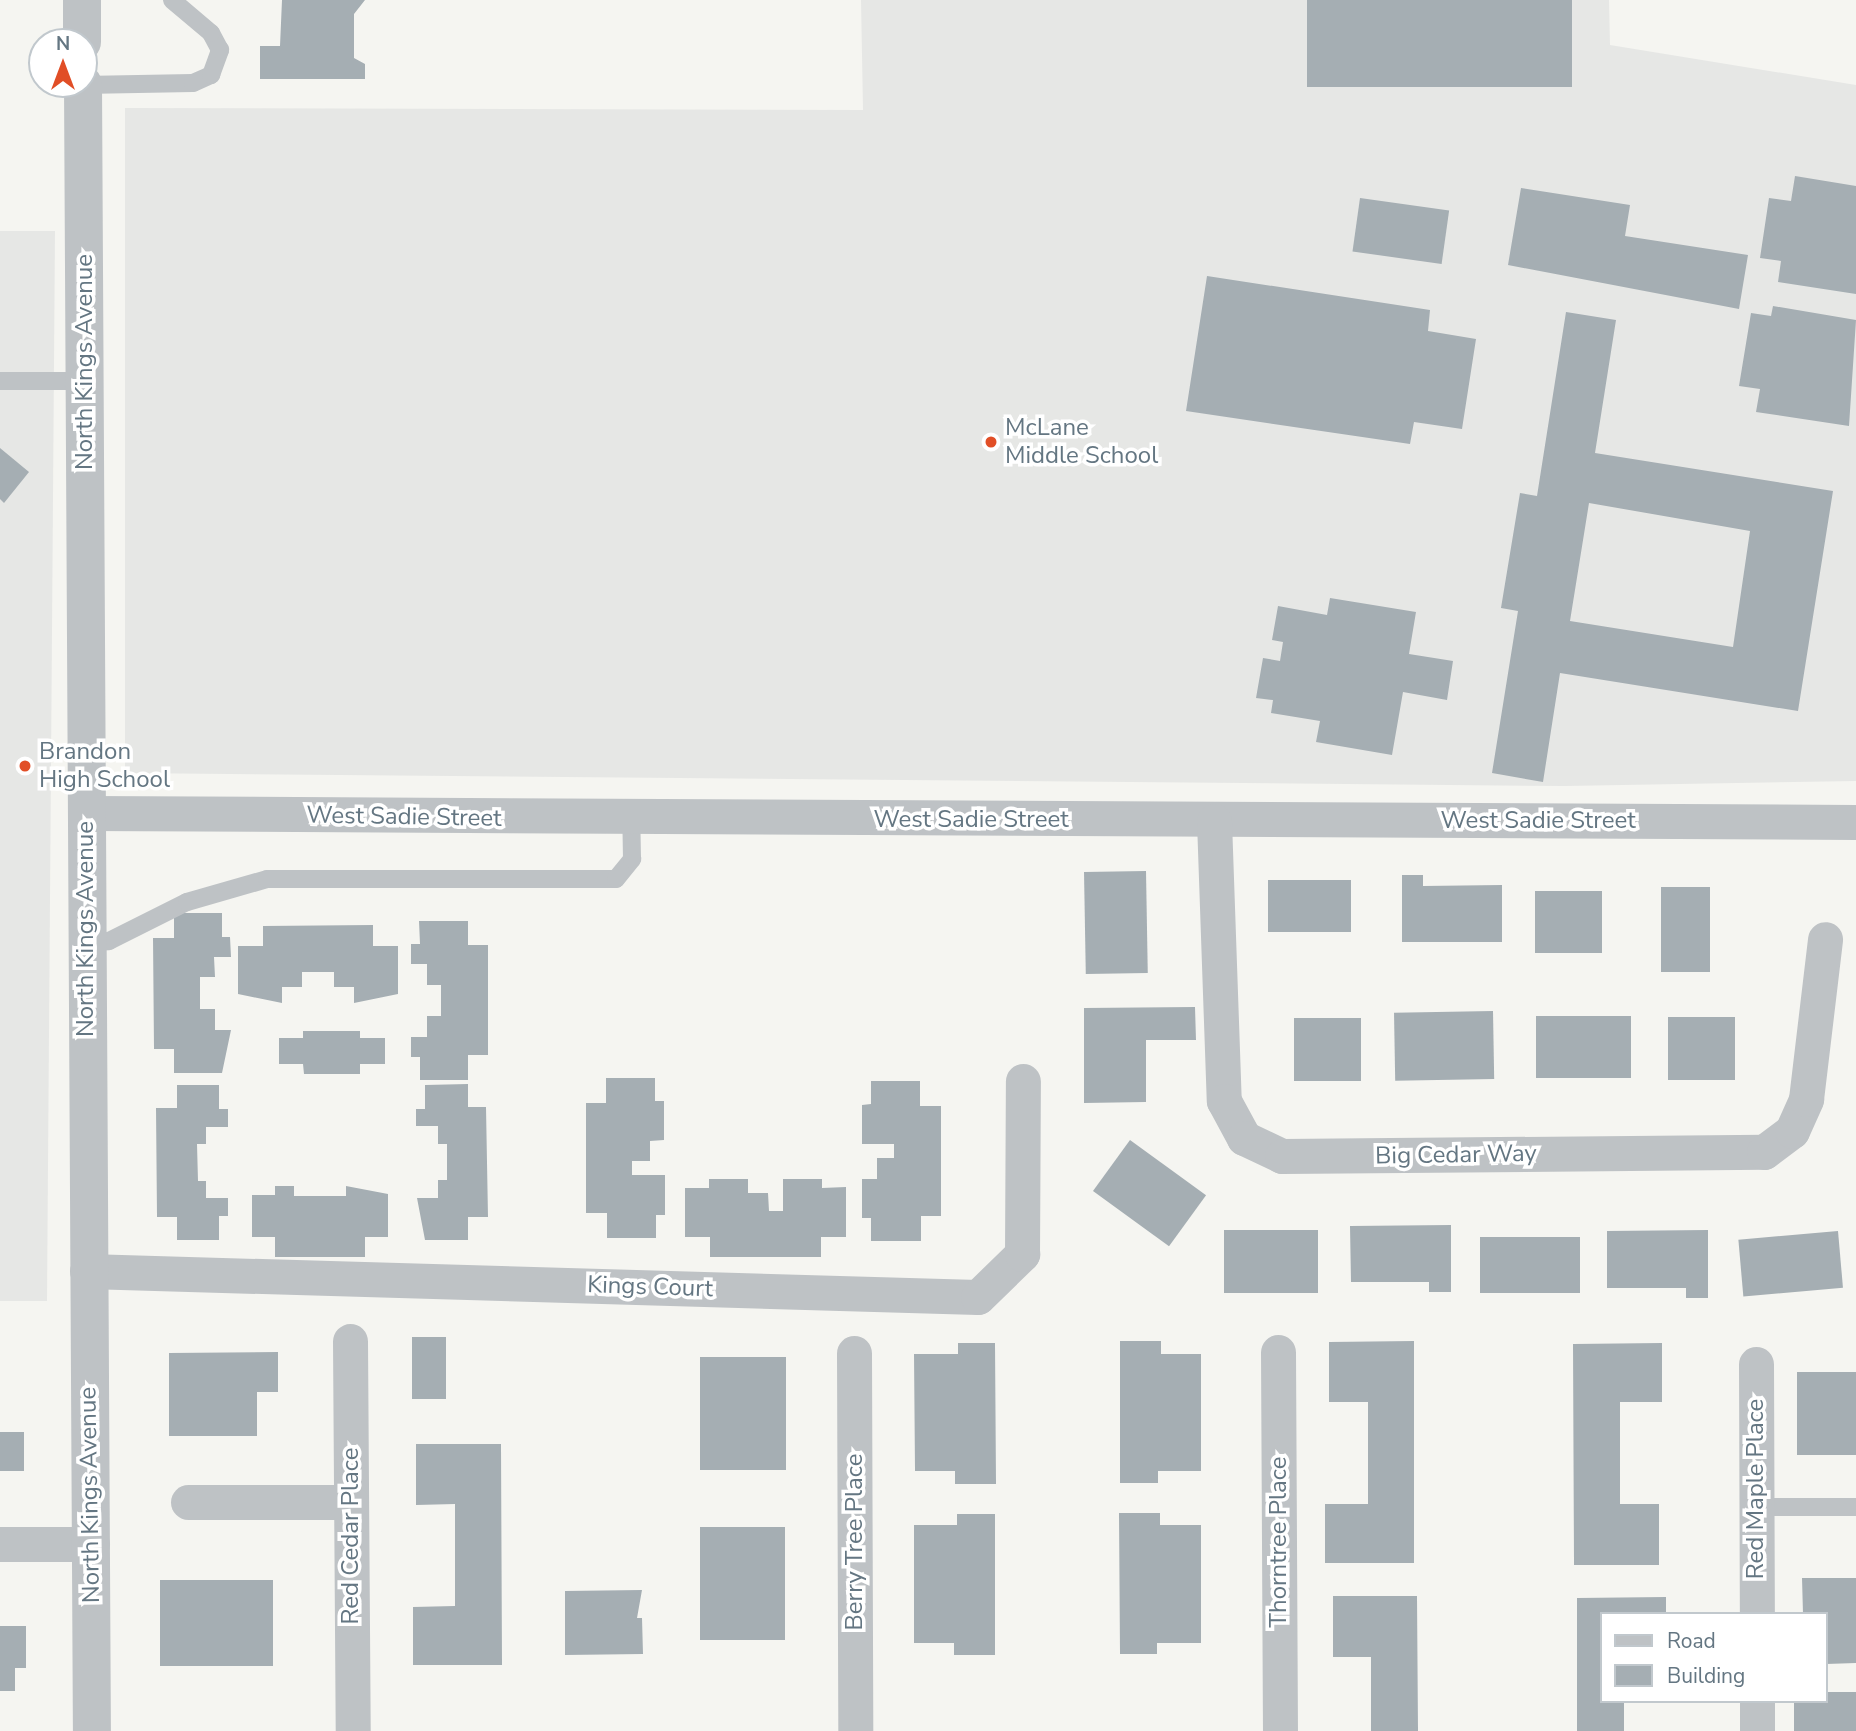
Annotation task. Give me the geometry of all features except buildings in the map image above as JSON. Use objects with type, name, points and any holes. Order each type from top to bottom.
[{"type":"street","points":[[82,0],[82,28]]},
{"type":"street","name":"North Kings Avenue","points":[[83,98],[85,942],[92,1731]]},
{"type":"street","name":"West Sadie Street","points":[[86,813],[631,820],[1856,822]]},
{"type":"street","name":"Big Cedar Way","points":[[1214,821],[1224,1101],[1244,1138],[1282,1156],[1764,1152],[1792,1131],[1807,1099],[1825,939]]},
{"type":"street","name":"Kings Court","points":[[87,1271],[978,1297],[1023,1254],[1023,1081]]},
{"type":"street","name":"Red Cedar Place","points":[[350,1341],[353,1731]]},
{"type":"street","name":"Thorntree Place","points":[[1278,1352],[1280,1731]]},
{"type":"street","name":"Berry Tree Place","points":[[854,1353],[855,1731]]},
{"type":"street","name":"Red Maple Place","points":[[1756,1364],[1756,1612]]},
{"type":"street","points":[[188,1502],[351,1502]]},
{"type":"street","points":[[0,1545],[92,1544]]},
{"type":"street","points":[[1757,1703],[1757,1731]]},
{"type":"lane","points":[[98,85],[193,83],[211,75],[220,50],[211,33],[172,0]]},
{"type":"lane","points":[[0,381],[85,381]]},
{"type":"lane","points":[[85,942],[109,941],[187,902],[267,879],[616,879],[632,859],[631,820]]},
{"type":"lane","points":[[1756,1507],[1856,1507]]},
{"type":"shaded area","name":"McLane Middle School","points":[[861,0],[1609,0],[1610,45],[1856,85],[1856,781],[1565,786],[125,773],[125,108],[863,110]]},
{"type":"shaded area","name":"Brandon High School","points":[[0,231],[55,231],[47,1301],[0,1301]]},
{"type":"place","name":"McLane Middle School","points":[[991,442]]},
{"type":"place","name":"Brandon High School","points":[[25,766]]}]
